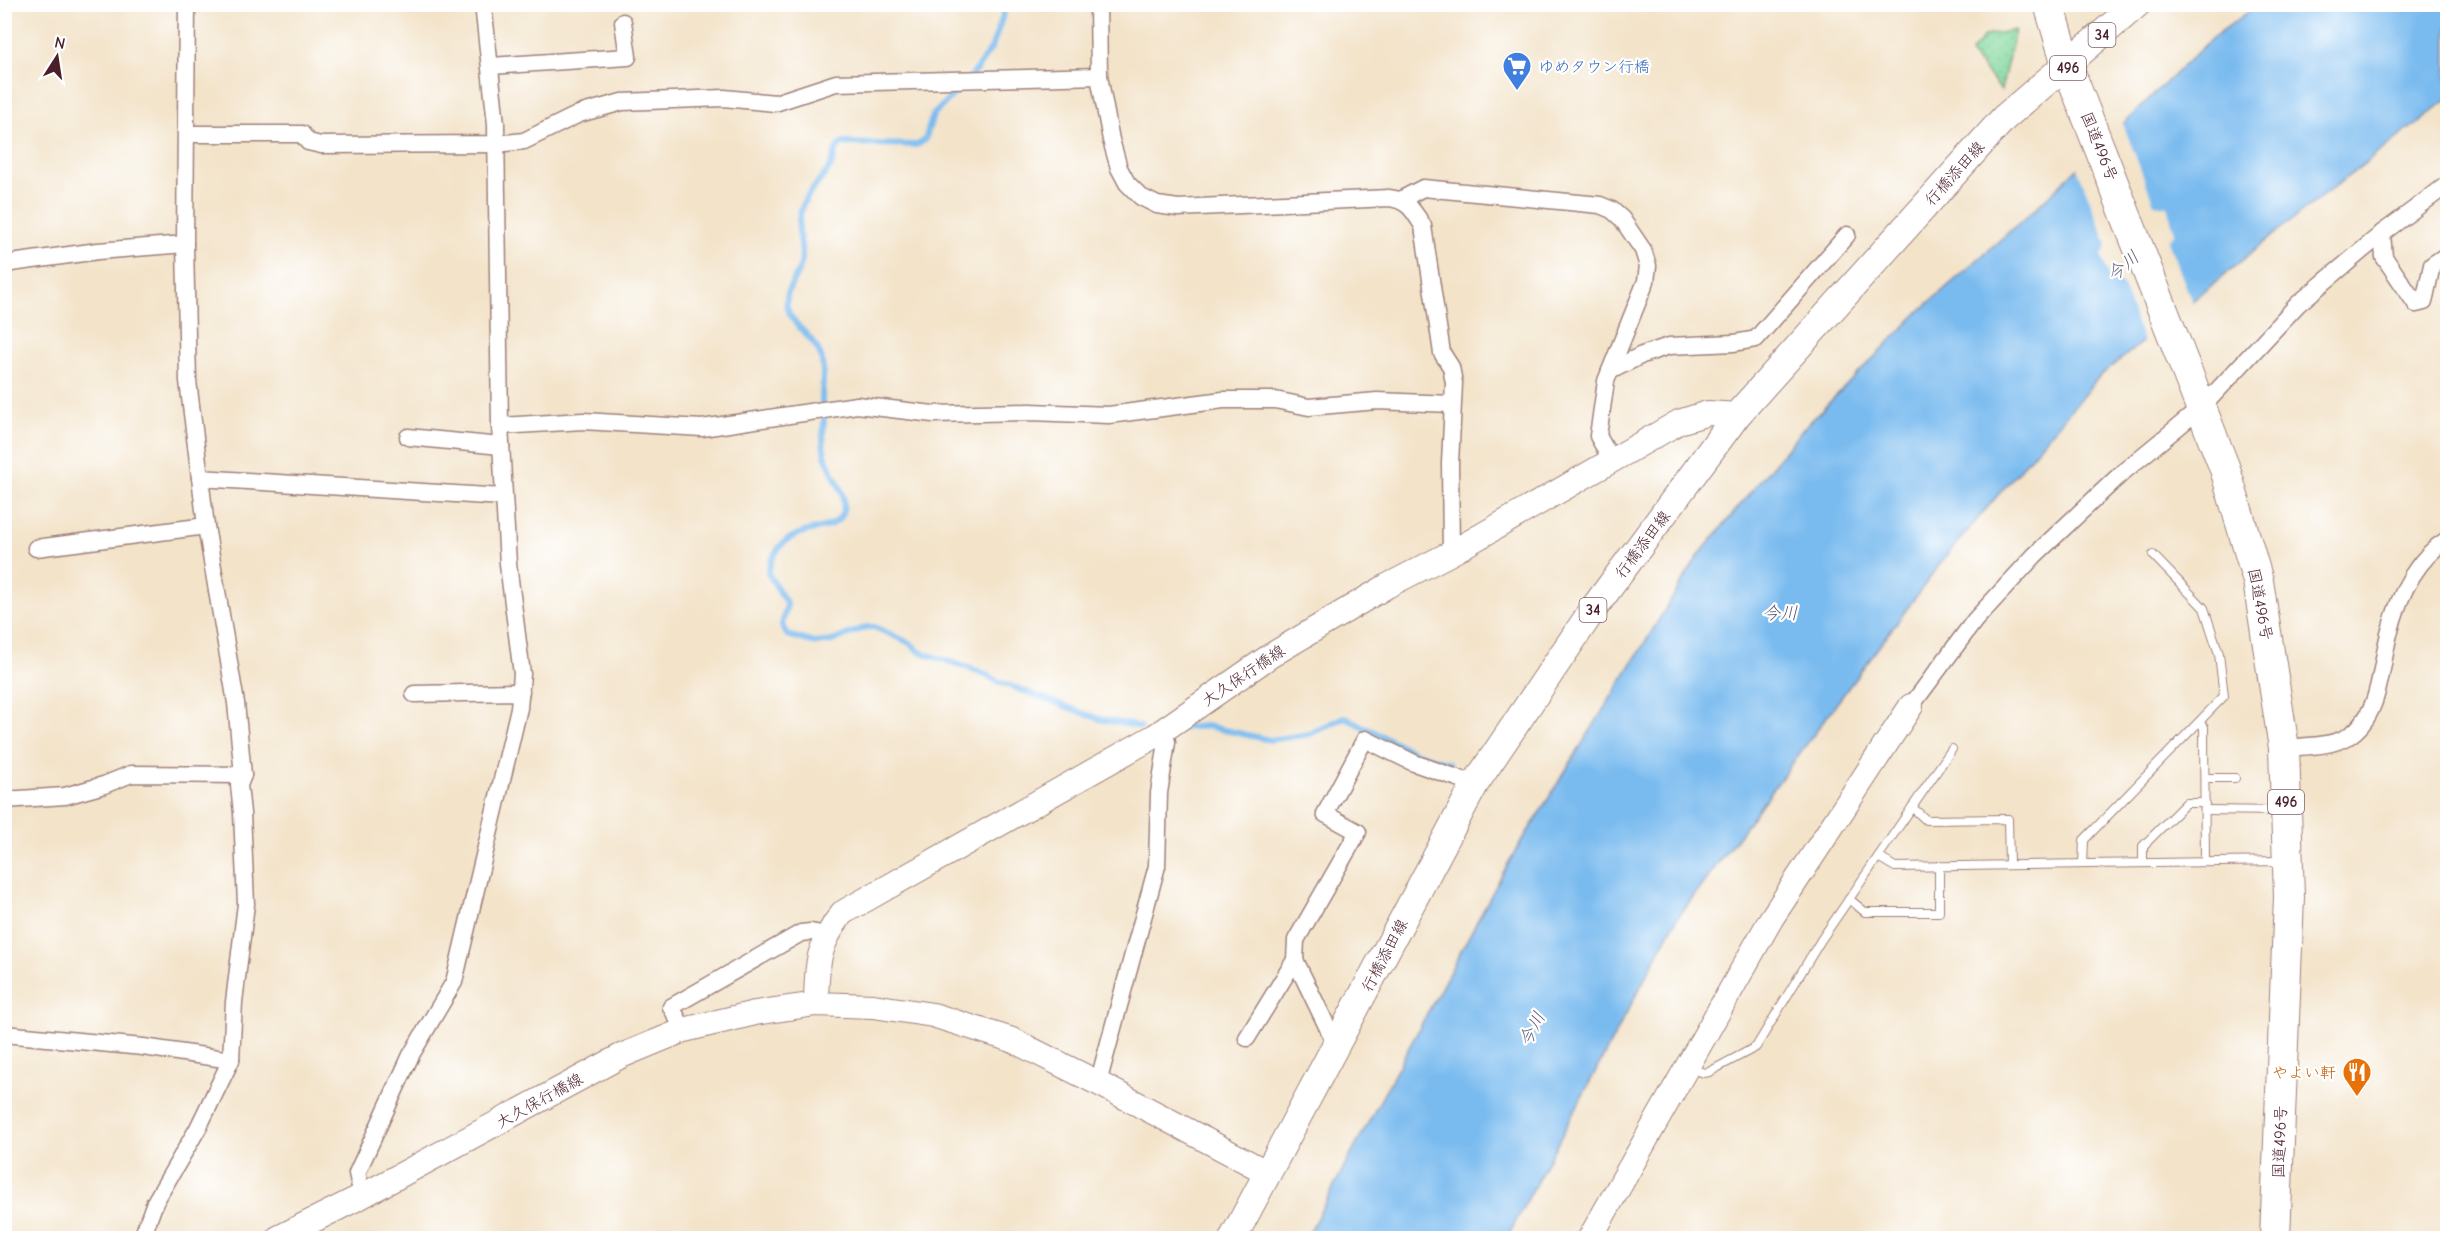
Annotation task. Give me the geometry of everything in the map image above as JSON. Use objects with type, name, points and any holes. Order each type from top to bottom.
[{"type":"highway","name":"国道496号","points":[[2049,4],[2067,65],[2225,469],[2259,581],[2284,748],[2289,897],[2275,1239]]},
{"type":"main road","name":"行橋添田線","points":[[1233,1239],[1475,784],[1594,609],[1737,415],[2004,118],[2137,4]]},
{"type":"main road","name":"大久保行橋線","points":[[816,1004],[817,965],[826,935],[842,913],[1155,735],[1270,656],[1387,586],[1451,554],[1679,422],[1708,413],[1737,415]]},
{"type":"main road","points":[[1590,1239],[1771,919],[1911,706]]},
{"type":"main road","name":"大久保行橋線","points":[[278,1239],[621,1056],[684,1030],[754,1012],[816,1004],[873,1005],[933,1015],[1012,1040],[1268,1173]]},
{"type":"street","points":[[142,1239],[155,1202],[198,1128],[231,1060],[234,1002],[246,904],[239,785],[243,775],[236,703],[206,526],[188,381],[184,244],[187,4]]},
{"type":"street","points":[[362,1196],[357,1173],[411,1055],[454,982],[519,708],[522,674],[503,497],[500,426],[496,144],[483,4]]},
{"type":"street","points":[[1098,4],[1099,76],[1119,168],[1127,183],[1141,197],[1158,205],[1178,208],[1402,199],[1423,188],[1600,205],[1612,210],[1643,250],[1648,266],[1646,281],[1606,381],[1599,436],[1612,461]]},
{"type":"street","points":[[490,66],[628,57],[623,22]]},
{"type":"street","points":[[187,134],[302,134],[308,142],[321,145],[496,144],[524,141],[579,114],[622,102],[724,98],[775,103],[836,83],[1099,76]]},
{"type":"street","points":[[1911,706],[1975,620],[2035,555],[2123,472],[2201,408],[2298,304],[2382,233],[2448,184]]},
{"type":"street","points":[[1402,199],[1413,208],[1423,226],[1442,353],[1451,367],[1454,383],[1451,554]]},
{"type":"street","points":[[2382,233],[2384,257],[2415,304],[2424,302],[2432,265],[2448,254]]},
{"type":"street","points":[[1610,371],[1642,355],[1669,346],[1734,343],[1756,339],[1847,235]]},
{"type":"street","points":[[4,264],[98,251],[184,244]]},
{"type":"street","points":[[500,426],[583,422],[702,428],[857,405],[933,414],[1030,412],[1109,415],[1232,399],[1275,400],[1309,407],[1377,401],[1452,404]]},
{"type":"street","points":[[408,437],[501,446]]},
{"type":"street","points":[[200,478],[503,497]]},
{"type":"street","points":[[36,548],[206,526]]},
{"type":"street","points":[[2284,748],[2331,743],[2347,736],[2368,716],[2400,597],[2425,558],[2448,539]]},
{"type":"street","points":[[414,694],[520,692]]},
{"type":"street","points":[[1098,1083],[1157,866],[1159,793],[1167,742],[1155,735]]},
{"type":"street","points":[[1336,1046],[1295,960],[1296,940],[1358,832],[1325,814],[1365,740],[1414,763],[1475,784]]},
{"type":"street","points":[[4,800],[65,796],[104,785],[131,774],[243,775]]},
{"type":"street","points":[[684,1030],[671,1007],[801,933],[826,935]]},
{"type":"street","points":[[1247,1038],[1295,960]]},
{"type":"street","points":[[4,1034],[142,1047],[231,1060]]},
{"type":"lane","points":[[2083,864],[2084,840],[2224,696],[2219,654],[2204,608],[2153,555]]},
{"type":"lane","points":[[2199,722],[2204,727],[2205,862]]},
{"type":"lane","points":[[1688,1066],[1704,1073],[1709,1072],[1756,1047],[1821,940],[1952,749]]},
{"type":"lane","points":[[2205,778],[2235,778]]},
{"type":"lane","points":[[2142,863],[2143,846],[2186,803],[2286,811]]},
{"type":"lane","points":[[1912,807],[1926,820],[2008,819],[2009,865]]},
{"type":"lane","points":[[1878,856],[1895,867],[2288,861]]},
{"type":"lane","points":[[1849,899],[1865,912],[1939,912],[1939,866]]},
{"type":"green space","points":[[2015,30],[2001,90],[1970,53],[1985,36]]},
{"type":"water","name":"今川","points":[[2258,5],[2447,5],[2447,100],[2289,222],[2098,378],[1946,556],[1676,920],[1507,1238],[1306,1238],[1509,862],[1699,555],[1803,429],[1922,309],[2036,208],[2212,38]]},
{"type":"pier","points":[[2122,121],[2154,204],[2167,206],[2175,233],[2168,242],[2193,304],[2144,344],[2122,284],[2109,279],[2102,256],[2107,244],[2076,165]]},
{"type":"waterway","points":[[971,77],[992,47],[1007,4]]},
{"type":"waterway","points":[[822,402],[821,356],[813,342],[793,319],[787,307],[787,295],[802,260],[799,221],[804,203],[830,167],[841,143],[917,145],[925,140],[933,115],[964,84]]},
{"type":"waterway","points":[[824,417],[824,449],[840,487],[844,502],[843,510],[838,519],[830,525],[796,535],[784,542],[775,554],[768,573],[787,604],[782,625],[787,635],[816,643],[832,641],[866,627],[874,627],[910,643],[920,652],[978,671],[997,681],[1099,719],[1141,727]]},
{"type":"waterway","points":[[1181,728],[1206,726],[1270,740],[1310,734],[1344,717],[1416,753],[1449,763]]},
{"type":"place","name":"ゆめタウン行橋","points":[[1517,92]]},
{"type":"place","name":"やよい軒","points":[[2357,1098]]}]
